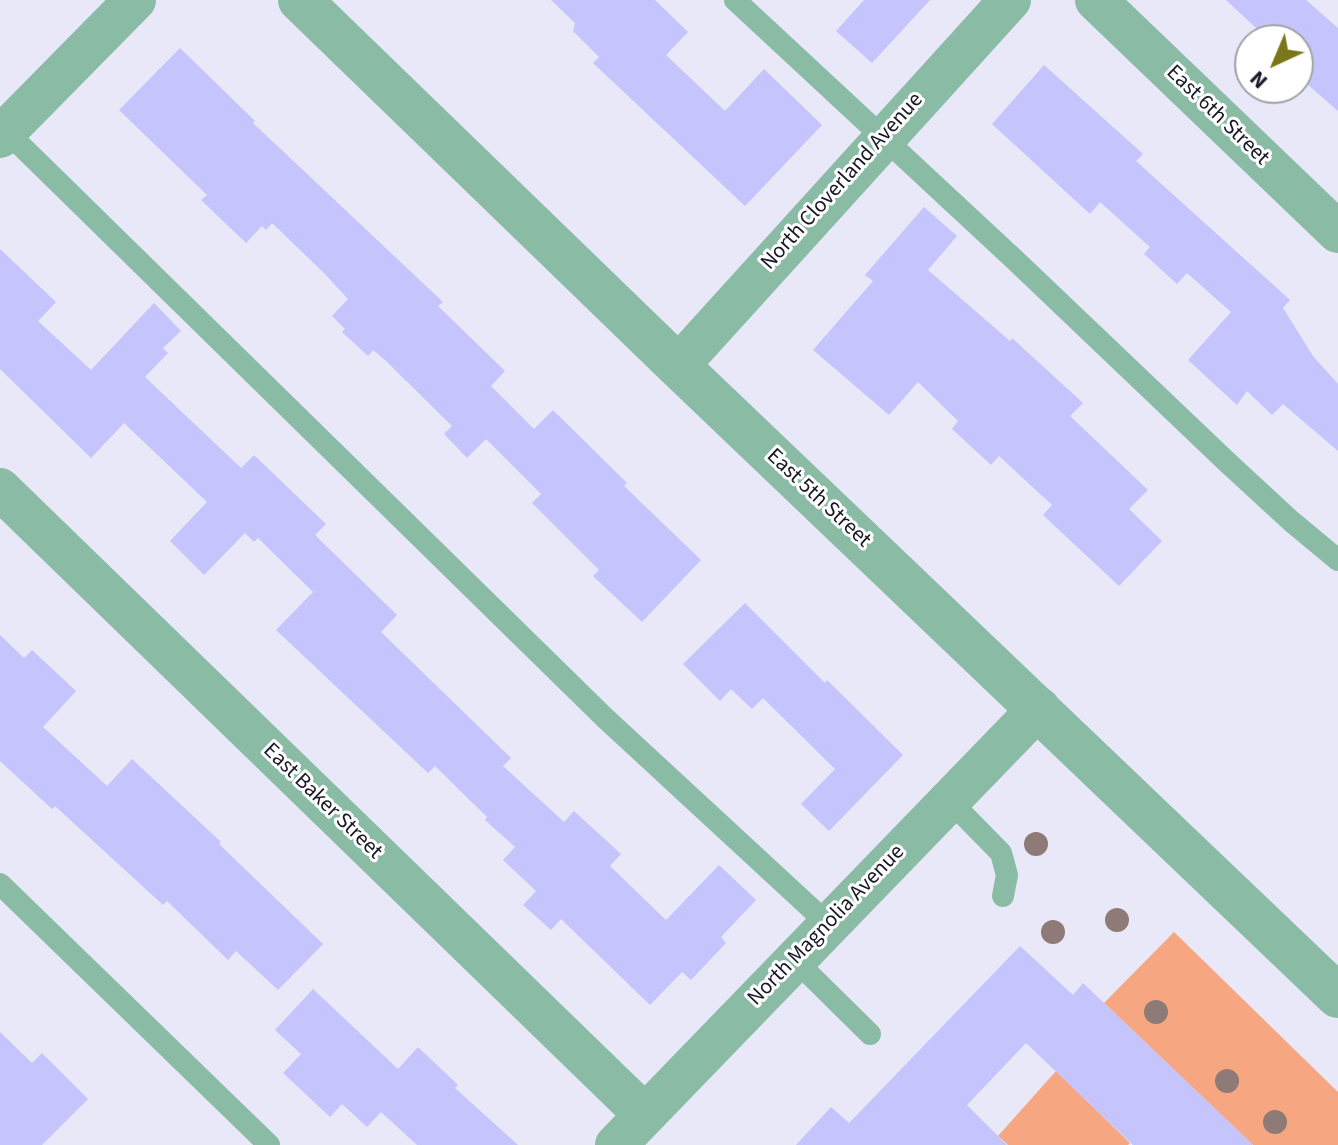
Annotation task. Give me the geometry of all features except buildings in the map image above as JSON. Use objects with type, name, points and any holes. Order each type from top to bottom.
[{"type":"street","points":[[2,131],[135,0]]},
{"type":"street","name":"East 5th Street","points":[[300,0],[1338,996]]},
{"type":"street","name":"North Cloverland Avenue","points":[[678,366],[1010,0]]},
{"type":"street","name":"East 6th Street","points":[[1096,0],[1338,232]]},
{"type":"street","name":"East Baker Street","points":[[0,489],[645,1115]]},
{"type":"street","name":"North Magnolia Avenue","points":[[616,1145],[1039,708]]},
{"type":"lane","points":[[735,0],[1227,462],[1338,560]]},
{"type":"lane","points":[[2,131],[605,718],[828,924]]},
{"type":"lane","points":[[949,800],[1001,853],[1007,875],[1003,896]]},
{"type":"lane","points":[[0,884],[269,1145]]},
{"type":"lane","points":[[795,960],[870,1034]]},
{"type":"shaded area","points":[[1174,932],[1338,1092],[1338,1145],[1253,1145],[1104,1003]]},
{"type":"shaded area","points":[[1056,1071],[1130,1143],[1128,1145],[1008,1145],[998,1136]]}]
